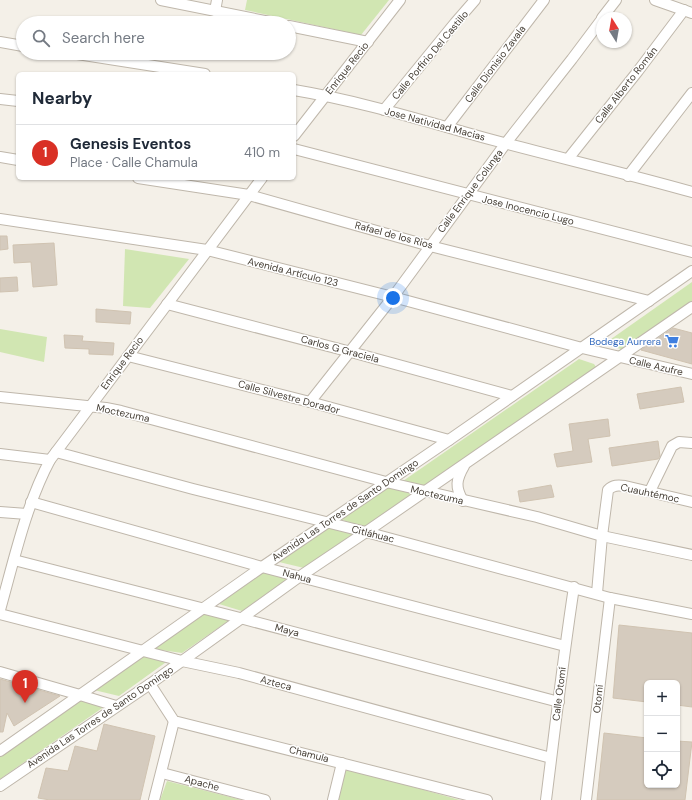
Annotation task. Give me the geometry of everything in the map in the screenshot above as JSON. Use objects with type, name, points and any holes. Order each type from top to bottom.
[{"type":"street","points":[[161,0],[240,16]]},
{"type":"street","points":[[215,11],[216,0]]},
{"type":"street","name":"Enrique Recio","points":[[296,134],[400,0]]},
{"type":"street","name":"Calle Porfirio Del Castillo","points":[[384,110],[475,0]]},
{"type":"street","name":"Calle Dionisio Zavala","points":[[447,127],[544,0]]},
{"type":"street","name":"Calle Enrique Colunga","points":[[607,12],[616,0]]},
{"type":"street","points":[[654,0],[688,11]]},
{"type":"street","name":"Calle Alberto Román","points":[[568,159],[688,11]]},
{"type":"street","name":"Calle Enrique Colunga","points":[[310,402],[393,297],[506,143],[596,26]]},
{"type":"street","points":[[296,27],[368,42]]},
{"type":"street","points":[[0,42],[16,45]]},
{"type":"street","points":[[116,60],[192,72]]},
{"type":"street","name":"Jose Natividad Macias","points":[[296,90],[384,110],[628,176],[691,190]]},
{"type":"street","points":[[628,176],[692,93]]},
{"type":"street","points":[[0,99],[16,101]]},
{"type":"street","name":"Jose Inocencio Lugo","points":[[296,150],[692,252]]},
{"type":"street","points":[[0,157],[16,160]]},
{"type":"street","name":"Rafael de los Rios","points":[[151,180],[249,195],[430,246],[649,301]]},
{"type":"street","name":"Enrique Recio","points":[[0,610],[27,514],[39,479],[53,456],[90,406],[260,180]]},
{"type":"street","name":"Avenida Artículo 123","points":[[0,218],[207,250],[393,297],[582,348]]},
{"type":"street","name":"Avenida Las Torres de Santo Domingo","points":[[0,751],[326,522],[449,440],[692,271]]},
{"type":"street","name":"Carlos G Graciela","points":[[167,304],[512,396]]},
{"type":"street","name":"Avenida Las Torres de Santo Domingo","points":[[0,786],[150,684],[299,577],[692,307]]},
{"type":"street","name":"Calle Azufre","points":[[582,348],[692,374]]},
{"type":"street","name":"Calle Silvestre Dorador","points":[[128,356],[310,402],[449,440]]},
{"type":"street","name":"Moctezuma","points":[[0,396],[106,408],[138,415],[424,492],[537,517],[602,536],[692,555]]},
{"type":"street","points":[[650,491],[670,450],[676,443],[692,443]]},
{"type":"street","name":"Citláhuac","points":[[0,454],[53,456],[366,532],[610,598],[692,614]]},
{"type":"street","points":[[463,501],[458,492],[457,483],[458,476],[464,464]]},
{"type":"street","name":"Cuauhtémoc","points":[[602,536],[608,490],[611,487],[625,486],[692,502]]},
{"type":"street","name":"Nahua","points":[[31,502],[299,577],[565,646]]},
{"type":"street","points":[[0,512],[27,514]]},
{"type":"street","points":[[597,594],[602,536]]},
{"type":"street","name":"Maya","points":[[14,560],[559,702]]},
{"type":"street","points":[[0,571],[11,572]]},
{"type":"street","name":"Calle Otomí","points":[[546,800],[565,646],[574,588]]},
{"type":"street","name":"Otomí","points":[[586,800],[610,598]]},
{"type":"street","name":"Azteca","points":[[0,614],[182,661],[246,675],[551,758]]},
{"type":"street","points":[[0,672],[116,706]]},
{"type":"street","points":[[150,684],[174,720],[162,773],[154,800]]},
{"type":"street","name":"Chamula","points":[[174,720],[487,800]]},
{"type":"street","points":[[333,800],[342,762]]},
{"type":"street","name":"Apache","points":[[162,773],[265,800]]},
{"type":"green space","points":[[247,0],[389,0],[361,35],[296,21],[296,16],[273,16],[245,10]]},
{"type":"green space","points":[[125,249],[189,259],[150,308],[123,306]]},
{"type":"green space","points":[[692,282],[692,302],[624,350],[604,344]]},
{"type":"green space","points":[[0,329],[47,337],[44,362],[0,352]]},
{"type":"green space","points":[[579,359],[594,364],[596,367],[595,370],[425,488],[403,481]]},
{"type":"green space","points":[[387,486],[414,492],[365,527],[339,519]]},
{"type":"green space","points":[[329,527],[353,534],[304,568],[279,562]]},
{"type":"green space","points":[[265,571],[289,578],[242,611],[219,604]]},
{"type":"green space","points":[[208,611],[234,617],[182,653],[154,649]]},
{"type":"green space","points":[[145,655],[169,660],[119,696],[94,690]]},
{"type":"green space","points":[[82,696],[108,704],[0,779],[0,755]]},
{"type":"green space","points":[[348,769],[460,800],[338,800],[345,772]]},
{"type":"green space","points":[[167,781],[242,800],[160,800]]},
{"type":"building","points":[[0,236],[7,236],[8,249],[0,250]]},
{"type":"building","points":[[54,243],[57,285],[33,287],[31,262],[14,263],[13,245]]},
{"type":"building","points":[[17,277],[18,291],[0,292],[0,278]]},
{"type":"building","points":[[96,309],[131,312],[130,324],[96,322]]},
{"type":"building","name":"Bodega Aurrera","points":[[673,328],[692,333],[692,364],[641,350]]},
{"type":"building","points":[[64,335],[83,336],[82,341],[114,343],[113,355],[89,354],[89,349],[65,348]]},
{"type":"building","points":[[681,387],[684,402],[640,409],[637,394]]},
{"type":"building","points":[[608,419],[610,436],[588,439],[592,462],[557,467],[554,454],[573,451],[569,424]]},
{"type":"building","points":[[658,441],[660,456],[658,459],[612,466],[609,448]]},
{"type":"building","points":[[551,485],[554,497],[520,502],[518,491]]},
{"type":"building","points":[[619,625],[692,633],[692,707],[680,705],[680,680],[644,680],[644,702],[613,698]]},
{"type":"building","points":[[0,679],[60,696],[14,726],[7,713],[3,732],[0,732]]},
{"type":"building","points":[[104,724],[155,736],[140,800],[50,800],[38,798],[46,768],[68,771],[75,746],[97,751]]},
{"type":"building","points":[[604,733],[644,738],[644,788],[680,788],[680,741],[692,742],[685,800],[597,800]]},
{"type":"place","name":"Bodega Aurrera","points":[[672,341]]},
{"type":"place","name":"Genesis Eventos","points":[[25,703]]}]
